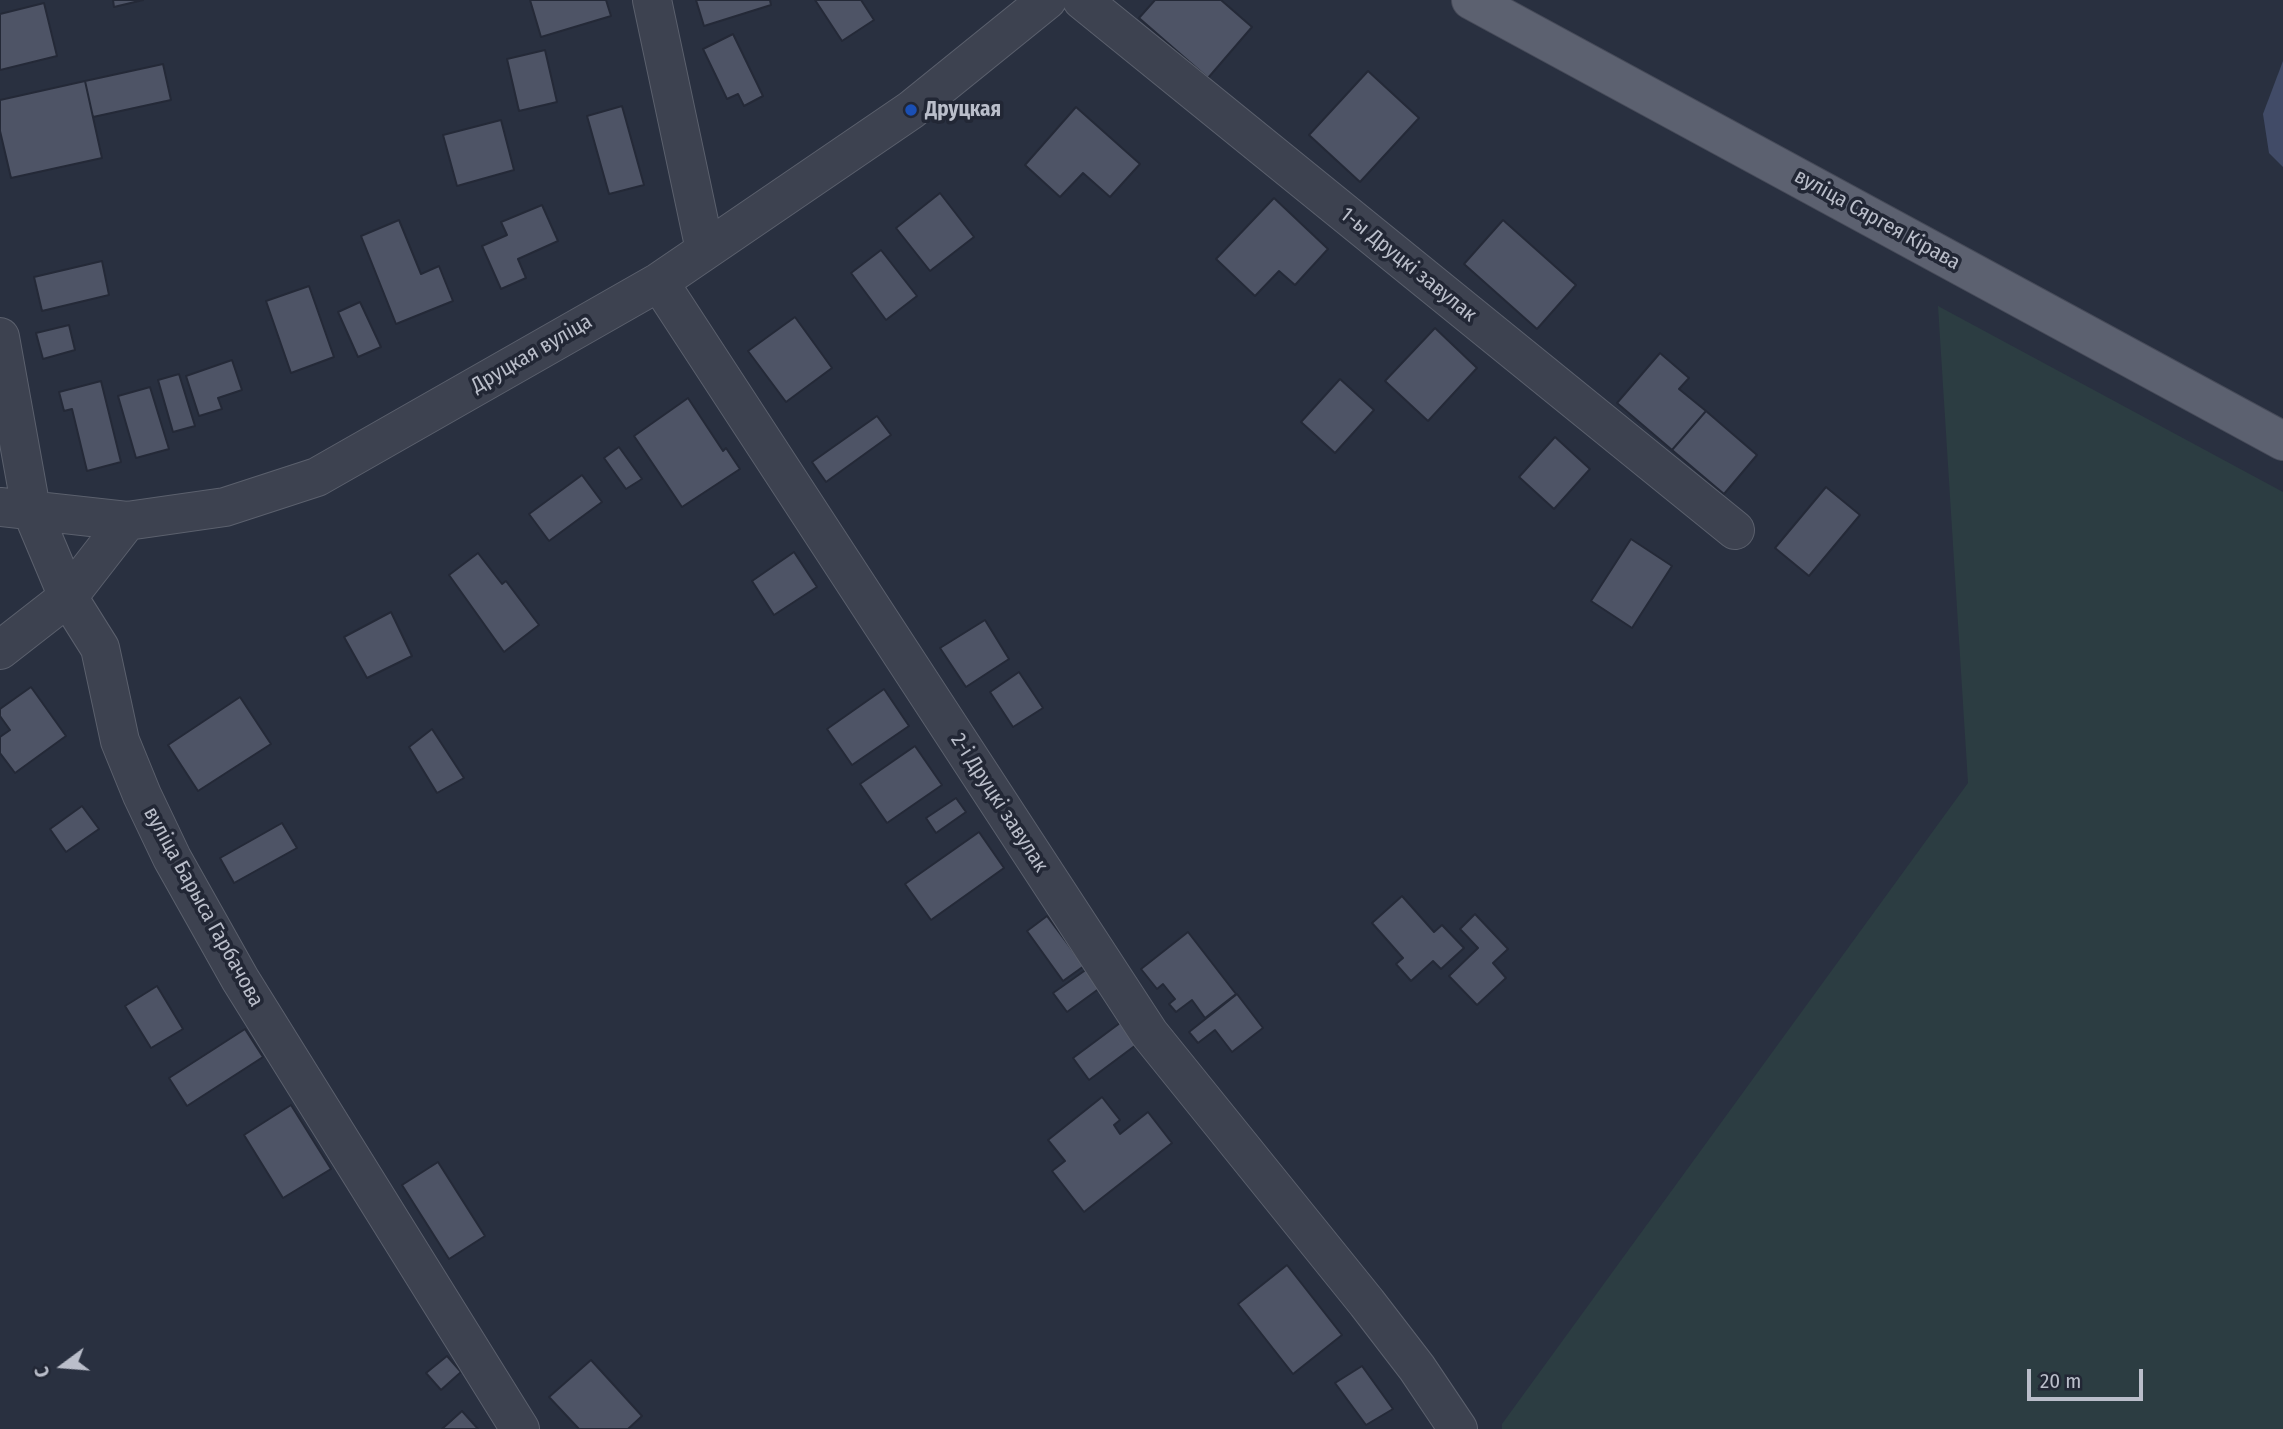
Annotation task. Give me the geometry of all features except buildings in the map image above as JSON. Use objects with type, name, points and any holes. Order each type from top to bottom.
[{"type":"main road","name":"вуліца Сяргея Кірава","points":[[1471,0],[2283,441]]},
{"type":"street","points":[[652,0],[705,250]]},
{"type":"street","name":"Друцкая вуліца","points":[[15,508],[127,521],[225,507],[317,477],[659,282],[911,110],[1047,0]]},
{"type":"street","name":"1-ы Друцкі завулак","points":[[1082,0],[1735,530]]},
{"type":"street","name":"2-і Друцкі завулак","points":[[659,282],[1149,1033],[1418,1368],[1458,1429]]},
{"type":"street","name":"вуліца Барыса Гарбачова","points":[[0,337],[15,508],[100,648],[120,740],[142,795],[172,858],[240,979],[520,1429]]},
{"type":"street","points":[[0,650],[68,597],[127,521]]},
{"type":"shaded area","points":[[1938,306],[2283,492],[2283,1429],[1502,1429],[1502,1424],[1968,783]]},
{"type":"water","points":[[2283,61],[2283,167],[2269,153],[2263,114]]},
{"type":"place","name":"Друцкая","points":[[911,110]]}]
